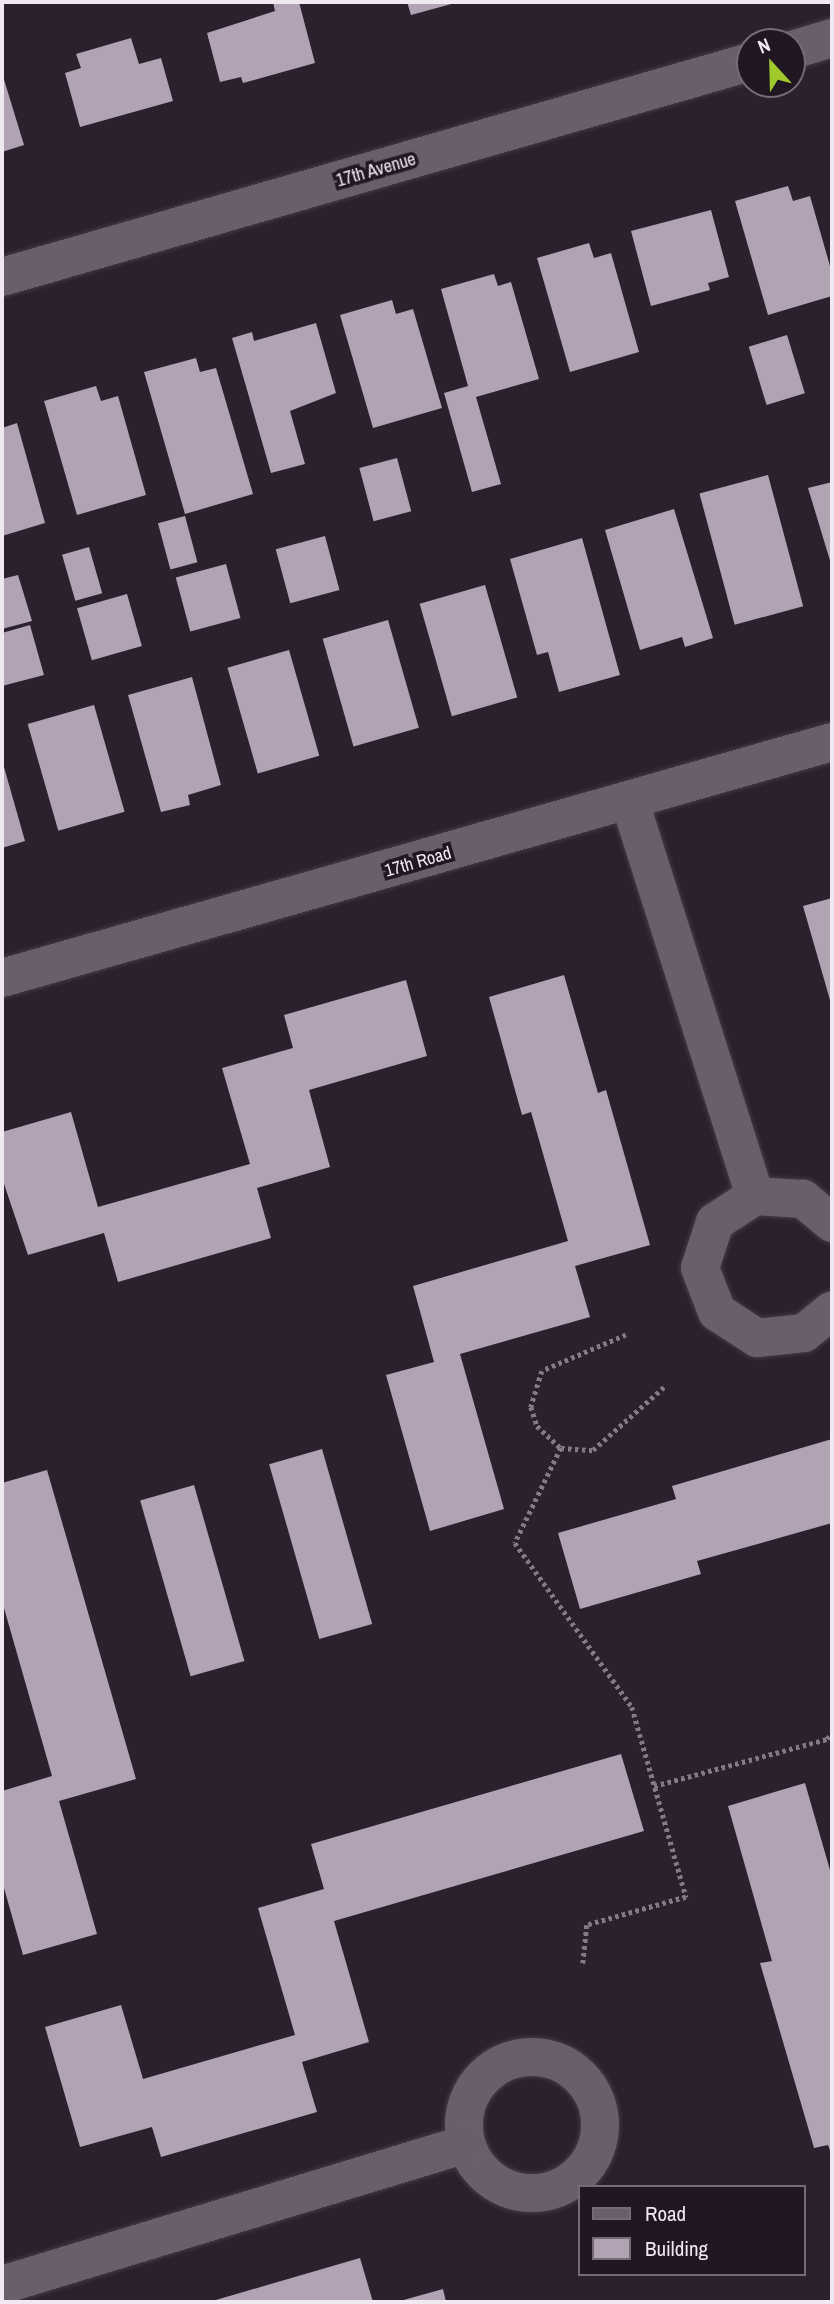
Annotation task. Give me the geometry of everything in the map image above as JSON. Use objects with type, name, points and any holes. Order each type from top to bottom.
[{"type":"street","points":[[806,46],[832,38]]},
{"type":"street","name":"17th Avenue","points":[[2,278],[736,66]]},
{"type":"street","name":"17th Road","points":[[2,978],[630,802],[832,742]]},
{"type":"street","points":[[630,802],[755,1196]]},
{"type":"street","points":[[832,1223],[803,1199],[755,1196],[715,1222],[704,1244],[705,1292],[717,1312],[735,1329],[781,1340],[804,1333],[832,1310]]},
{"type":"street","points":[[2,2285],[466,2144]]},
{"type":"path","points":[[626,1335],[542,1371],[531,1407],[537,1426],[561,1448],[593,1450],[664,1387]]},
{"type":"path","points":[[561,1448],[515,1543],[632,1707],[686,1897],[587,1924],[583,1964]]},
{"type":"path","points":[[654,1786],[827,1739],[832,1732]]},
{"type":"building","points":[[273,2],[299,2],[315,63],[243,83],[241,77],[220,82],[207,33],[275,11]]},
{"type":"building","points":[[407,2],[455,2],[455,3],[411,15]]},
{"type":"building","points":[[131,38],[139,64],[161,58],[173,101],[80,127],[65,73],[81,68],[76,54]]},
{"type":"building","points":[[2,73],[24,145],[2,152]]},
{"type":"building","points":[[788,186],[793,201],[810,196],[832,273],[832,296],[768,315],[735,201]]},
{"type":"building","points":[[711,210],[729,277],[708,283],[710,290],[651,306],[631,231]]},
{"type":"building","points":[[589,243],[594,258],[611,253],[639,352],[570,372],[537,258]]},
{"type":"building","points":[[494,274],[498,286],[511,282],[539,379],[476,397],[501,484],[472,492],[444,393],[468,386],[441,289]]},
{"type":"building","points":[[392,300],[396,314],[413,309],[442,408],[373,428],[340,315]]},
{"type":"building","points":[[316,323],[336,393],[290,411],[305,464],[271,473],[232,338],[252,332],[254,341]]},
{"type":"building","points":[[787,335],[805,393],[767,405],[749,347]]},
{"type":"building","points":[[196,358],[200,372],[216,368],[253,494],[185,514],[144,372]]},
{"type":"building","points":[[96,386],[101,401],[118,396],[146,495],[77,515],[44,401]]},
{"type":"building","points":[[17,423],[45,523],[2,536],[2,428]]},
{"type":"building","points":[[397,458],[411,511],[374,521],[359,468]]},
{"type":"building","points":[[768,475],[803,606],[735,625],[699,493]]},
{"type":"building","points":[[832,482],[832,567],[808,488]]},
{"type":"building","points":[[674,509],[713,638],[685,647],[682,637],[640,650],[605,530]]},
{"type":"building","points":[[185,516],[197,562],[170,570],[158,523]]},
{"type":"building","points":[[325,536],[339,590],[290,603],[276,549]]},
{"type":"building","points":[[582,538],[620,675],[559,692],[548,652],[537,655],[510,559]]},
{"type":"building","points":[[89,547],[102,593],[75,601],[62,555]]},
{"type":"building","points":[[226,564],[240,618],[190,632],[176,577]]},
{"type":"building","points":[[18,575],[32,621],[2,629],[2,579]]},
{"type":"building","points":[[485,585],[517,697],[452,716],[420,604]]},
{"type":"building","points":[[127,594],[142,646],[92,660],[77,608]]},
{"type":"building","points":[[388,620],[419,728],[354,746],[323,639]]},
{"type":"building","points":[[30,625],[44,675],[2,686],[2,633]]},
{"type":"building","points":[[289,650],[319,756],[258,773],[227,668]]},
{"type":"building","points":[[192,677],[221,785],[188,795],[190,805],[161,812],[128,695]]},
{"type":"building","points":[[94,705],[125,812],[58,831],[28,724]]},
{"type":"building","points":[[2,760],[25,841],[2,848]]},
{"type":"building","points":[[832,898],[832,1007],[803,906]]},
{"type":"building","points":[[564,975],[598,1093],[606,1090],[650,1245],[575,1266],[590,1317],[460,1354],[504,1509],[430,1531],[386,1375],[434,1362],[413,1286],[568,1241],[531,1112],[522,1115],[489,997]]},
{"type":"building","points":[[406,980],[427,1056],[309,1090],[330,1167],[257,1188],[271,1238],[118,1282],[104,1233],[28,1255],[2,1178],[2,1132],[71,1112],[98,1207],[250,1164],[222,1068],[293,1048],[284,1015]]},
{"type":"building","points":[[832,1439],[832,1523],[697,1561],[701,1574],[580,1609],[558,1533],[676,1499],[672,1486]]},
{"type":"building","points":[[322,1449],[372,1624],[319,1639],[269,1464]]},
{"type":"building","points":[[47,1470],[136,1779],[59,1801],[97,1934],[23,1955],[2,1881],[2,1791],[52,1776],[2,1601],[2,1483]]},
{"type":"building","points":[[194,1485],[244,1661],[191,1676],[140,1500]]},
{"type":"building","points":[[621,1754],[644,1831],[334,1921],[369,2042],[302,2062],[317,2112],[161,2157],[152,2127],[80,2147],[45,2027],[121,2005],[143,2079],[295,2035],[258,1908],[324,1889],[311,1844]]},
{"type":"building","points":[[805,1783],[832,1877],[832,2156],[828,2145],[814,2148],[760,1963],[772,1961],[728,1806]]},
{"type":"building","points":[[360,2258],[373,2302],[209,2302]]},
{"type":"building","points":[[443,2289],[446,2302],[400,2302],[400,2301]]}]
